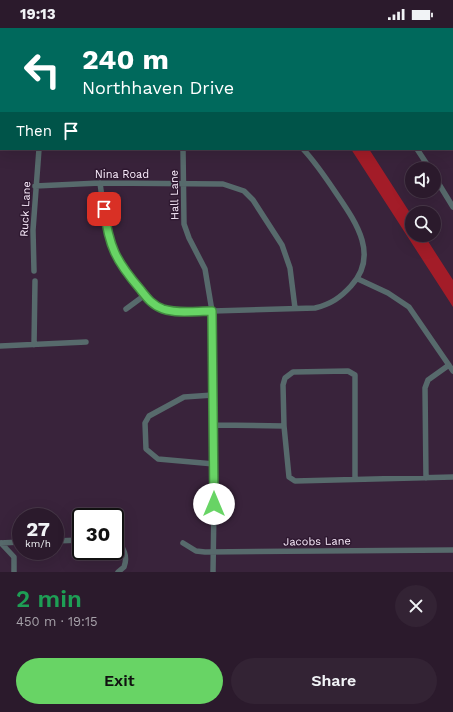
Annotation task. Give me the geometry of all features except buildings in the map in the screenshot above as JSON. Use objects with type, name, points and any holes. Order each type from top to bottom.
[{"type":"street","name":"Ruck Lane","points":[[34,271],[33,230],[35,186],[39,150]]},
{"type":"street","name":"Hall Lane","points":[[183,150],[185,230],[205,269],[212,311],[214,425],[213,572]]},
{"type":"street","points":[[100,183],[108,236],[116,257],[122,268],[149,301],[163,309],[178,312],[315,308],[334,302],[358,279],[364,260],[362,237],[354,220],[316,162],[304,150]]},
{"type":"street","points":[[418,150],[425,162]]},
{"type":"street","name":"Nina Road","points":[[35,186],[100,183],[223,184],[232,186],[249,195],[286,253],[290,268],[296,308]]},
{"type":"street","points":[[441,187],[453,207]]},
{"type":"street","points":[[358,279],[388,293],[409,307],[453,371]]},
{"type":"street","points":[[34,345],[35,281]]},
{"type":"street","points":[[126,309],[145,295]]},
{"type":"street","points":[[0,346],[86,342]]},
{"type":"street","points":[[426,478],[425,388],[428,380],[449,365]]},
{"type":"street","points":[[355,479],[355,375],[348,370],[293,372],[286,378],[284,384],[284,426],[289,477],[295,480],[426,478],[453,477]]},
{"type":"street","points":[[213,395],[184,397],[149,416],[144,423],[146,449],[151,455],[158,459],[214,464]]},
{"type":"street","points":[[214,425],[284,426]]},
{"type":"street","points":[[0,543],[12,542]]},
{"type":"street","points":[[0,543],[14,557],[14,572]]},
{"type":"street","name":"Jacobs Lane","points":[[184,543],[196,551],[213,552],[453,550]]},
{"type":"street","points":[[118,572],[124,567],[126,559],[124,554]]},
{"type":"shaded area","points":[[352,150],[370,150],[406,206],[405,233]]},
{"type":"shaded area","points":[[411,242],[429,242],[453,280],[453,307]]},
{"type":"route","points":[[104,209],[108,236],[116,257],[122,268],[149,301],[163,309],[178,312],[212,311],[214,504]]}]
